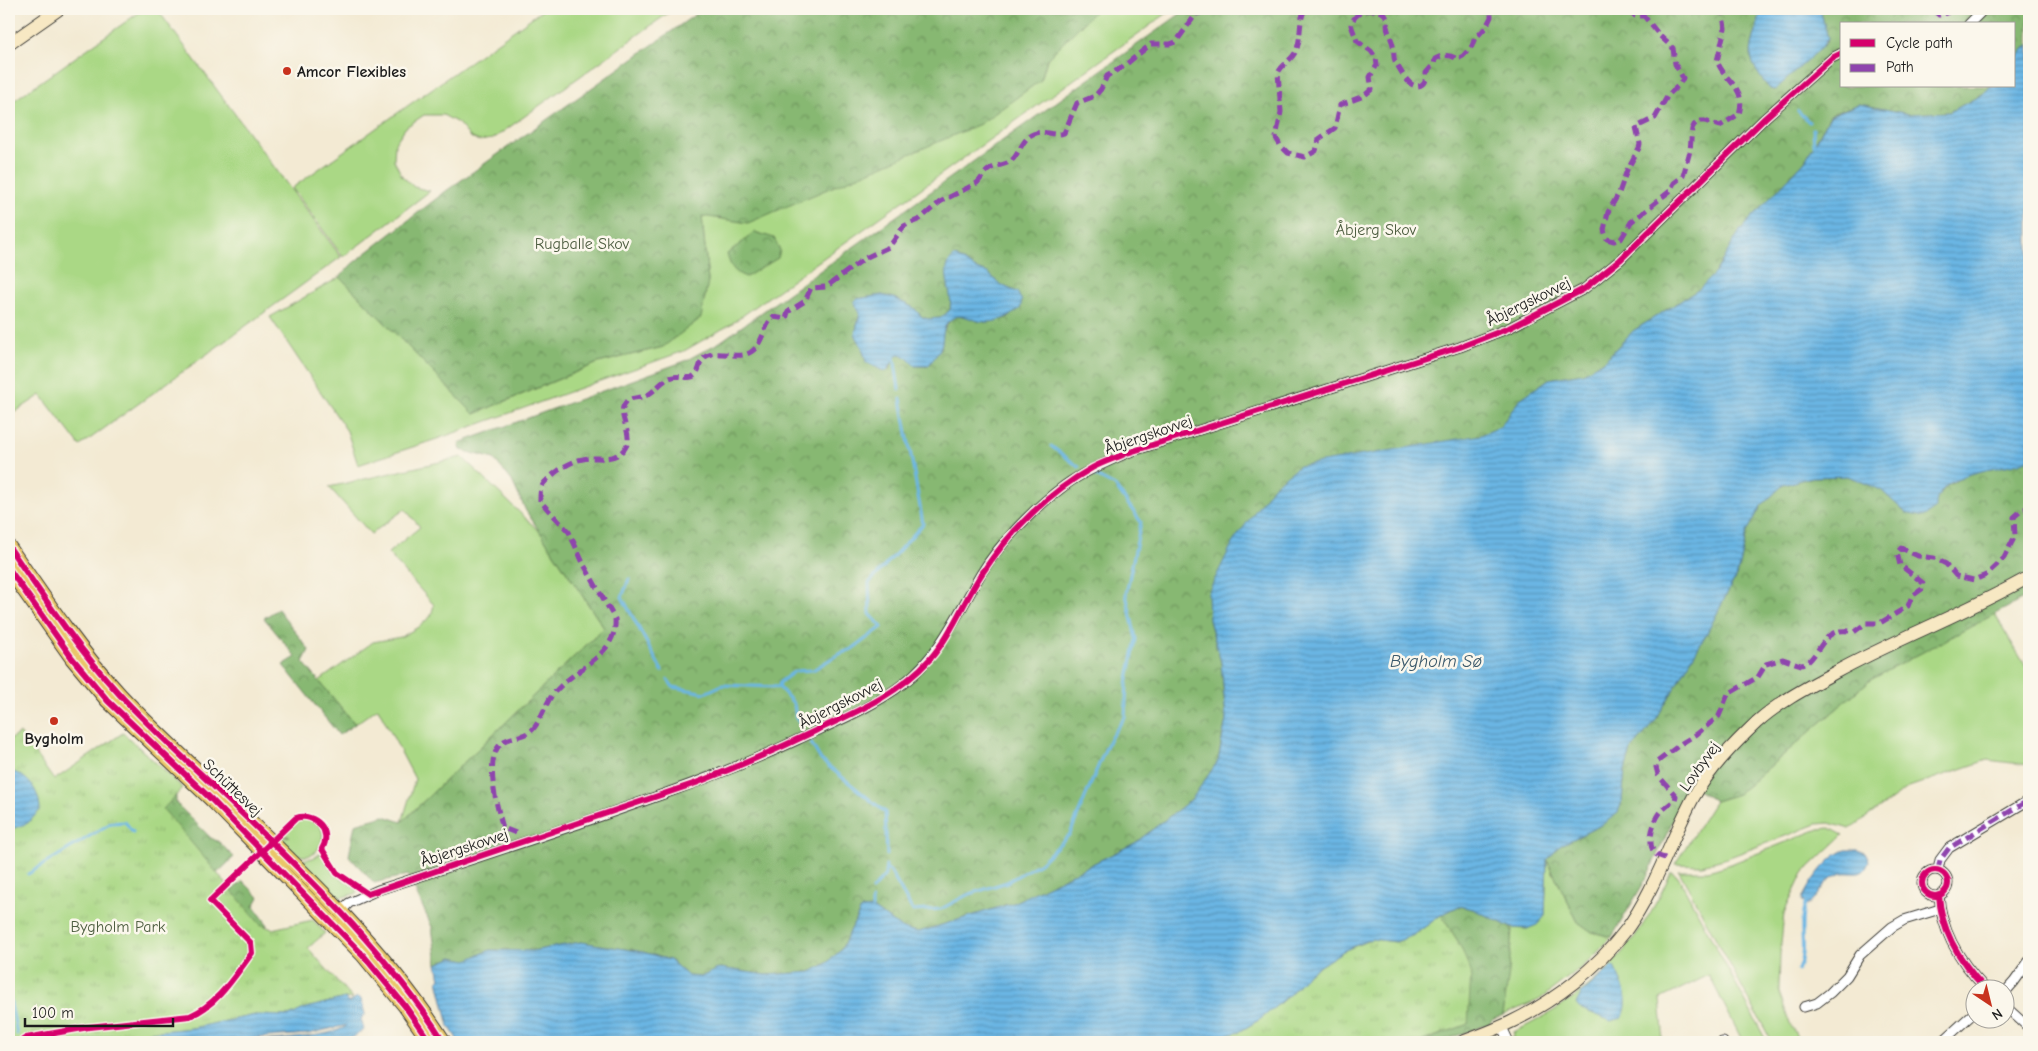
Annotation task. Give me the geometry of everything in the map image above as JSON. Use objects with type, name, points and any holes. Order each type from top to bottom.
[{"type":"main road","name":"Schüttesvej","points":[[9,547],[81,651],[121,696],[340,912],[372,946],[413,998],[444,1042]]},
{"type":"main road","name":"Schüttesvej","points":[[9,569],[72,658],[108,701],[212,800],[363,955],[405,1006],[430,1042]]},
{"type":"street","points":[[9,44],[59,9]]},
{"type":"street","points":[[1971,22],[1984,9]]},
{"type":"street","name":"Åbjergskovvej","points":[[340,912],[349,903],[378,890],[632,805],[746,764],[882,698],[906,682],[929,660],[940,646],[983,572],[1000,548],[1032,513],[1064,486],[1094,468],[1127,454],[1468,344],[1509,328],[1584,289],[1620,260],[1765,118],[1832,58],[1840,54]]},
{"type":"street","name":"Lovbyvej","points":[[1462,1042],[1502,1027],[1560,992],[1594,965],[1611,948],[1640,907],[1694,796],[1735,744],[1760,720],[1801,690],[1850,664],[2029,577]]},
{"type":"street","points":[[1938,870],[1940,860],[1948,848],[2029,800]]},
{"type":"street","points":[[1933,870],[1938,870],[1946,875],[1948,884],[1944,893],[1939,895],[1930,894],[1923,887],[1922,882],[1926,874],[1933,870]]},
{"type":"street","points":[[1939,895],[1940,909],[1954,948],[1976,978]]},
{"type":"street","points":[[1804,1008],[1817,1003],[1830,993],[1847,976],[1860,955],[1892,927],[1904,920],[1940,909]]},
{"type":"street","points":[[2016,979],[2029,961]]},
{"type":"street","points":[[2016,1016],[2029,1028]]},
{"type":"street","points":[[1942,1042],[1966,1020]]},
{"type":"street","points":[[1502,1027],[1509,1042]]},
{"type":"green space","points":[[144,9],[157,9],[341,257],[80,446],[41,395],[9,416],[9,104]]},
{"type":"green space","points":[[544,9],[674,9],[493,139],[479,141],[470,137],[458,123],[443,115],[424,115],[406,127],[395,143],[394,160],[402,176],[414,187],[430,191],[343,257],[292,188]]},
{"type":"green space","name":"Rugballe Skov","points":[[703,9],[1097,9],[1047,59],[1041,80],[980,124],[748,223],[702,216],[708,281],[701,318],[663,347],[598,363],[474,414],[340,277],[352,264],[446,191]]},
{"type":"green space","points":[[1097,9],[1173,9],[731,324],[684,351],[440,438],[358,465],[347,431],[270,317],[340,277],[475,414],[598,363],[663,347],[708,281],[702,216],[1041,80],[1047,59]]},
{"type":"green space","name":"Åbjerg Skov","points":[[1187,9],[1761,9],[1751,50],[1752,58],[1760,77],[1770,89],[1774,90],[1826,43],[1828,38],[1820,9],[2029,9],[2029,44],[2016,59],[2016,22],[1840,22],[1840,88],[1989,88],[1983,94],[1950,112],[1909,114],[1859,104],[1831,114],[1805,161],[1741,229],[1715,273],[1698,290],[1633,331],[1605,360],[1583,373],[1549,379],[1520,399],[1500,427],[1481,435],[1209,620],[1221,662],[1226,719],[1218,761],[1192,799],[1135,843],[1013,903],[919,932],[903,929],[872,908],[861,909],[841,950],[827,963],[811,972],[766,975],[720,968],[701,977],[688,976],[670,960],[643,952],[581,942],[532,951],[490,950],[467,961],[453,957],[437,964],[432,927],[408,875],[374,883],[349,856],[355,824],[384,816],[402,822],[604,628],[526,511],[512,481],[494,459],[461,450],[459,443],[685,361],[720,342]],"holes":[[[955,256],[976,269],[988,273],[1001,285],[1017,292],[1009,317],[986,322],[964,315],[950,320],[943,331],[941,348],[928,366],[915,366],[905,356],[899,354],[894,357],[890,369],[866,362],[862,347],[855,334],[860,313],[857,299],[882,295],[894,298],[914,308],[922,317],[928,319],[941,318],[950,310],[951,293],[947,277]]]},
{"type":"green space","points":[[755,232],[774,238],[780,250],[778,258],[746,277],[733,269],[727,254]]},
{"type":"green space","points":[[462,457],[540,532],[604,628],[402,822],[415,779],[378,708],[355,724],[319,681],[373,642],[401,637],[420,626],[431,616],[434,605],[388,553],[420,527],[405,509],[371,534],[329,487]]},
{"type":"green space","points":[[2029,459],[2029,596],[1870,680],[1738,794],[1715,801],[1693,787],[1681,803],[1646,879],[1612,937],[1592,932],[1578,922],[1547,860],[1561,845],[1603,824],[1622,801],[1625,770],[1631,750],[1655,721],[1708,631],[1739,570],[1747,532],[1761,506],[1783,485],[1812,477],[1848,476],[1881,490],[1906,513],[1937,497],[1947,486],[1966,475]]},
{"type":"green space","points":[[278,609],[309,650],[303,662],[355,724],[339,735],[283,665],[296,657],[264,618]]},
{"type":"green space","points":[[1994,613],[2029,672],[2029,765],[1987,760],[1909,787],[1850,829],[1829,823],[1817,824],[1727,858],[1702,865],[1675,864],[1715,801],[1738,794],[1870,680]]},
{"type":"green space","name":"Bygholm Park","points":[[20,733],[54,780],[123,733],[183,788],[163,809],[260,924],[272,929],[313,920],[325,933],[308,948],[353,999],[345,998],[306,1008],[289,1016],[255,1015],[192,1028],[110,1036],[82,1042],[9,1042],[9,740]]},
{"type":"green space","points":[[123,733],[176,781],[176,803],[211,838],[219,842],[234,857],[212,878],[97,751]]},
{"type":"green space","points":[[303,819],[314,821],[320,827],[323,834],[317,850],[311,855],[303,856],[292,851],[287,846],[281,838],[290,836],[282,835],[281,833],[295,822]]},
{"type":"green space","points":[[1830,828],[1843,835],[1803,873],[1784,913],[1779,992],[1790,1024],[1800,1042],[1772,1042],[1679,871],[1708,871],[1819,829]]},
{"type":"green space","points":[[321,853],[335,875],[356,888],[358,893],[339,898],[301,860],[313,858]]},
{"type":"green space","points":[[1547,860],[1578,922],[1592,932],[1612,937],[1588,962],[1539,1000],[1503,1015],[1512,928],[1527,929],[1545,916]]},
{"type":"green space","points":[[1671,872],[1678,876],[1767,1042],[1743,1042],[1709,975],[1660,999],[1663,1031],[1661,1042],[1513,1042],[1514,1032],[1566,1003],[1608,968],[1643,925],[1658,900]]},
{"type":"green space","points":[[243,881],[259,897],[254,906],[268,925],[256,927],[218,902]]},
{"type":"green space","points":[[1459,906],[1473,909],[1512,928],[1509,972],[1503,1015],[1492,1020],[1489,1024],[1440,1042],[1420,1042],[1468,1024],[1459,943],[1441,915]]},
{"type":"green space","points":[[1441,915],[1459,943],[1471,972],[1468,1024],[1420,1042],[1200,1042],[1239,1032],[1262,1018],[1289,995],[1309,973],[1343,951],[1372,939],[1396,942],[1414,935]]},
{"type":"water","points":[[1761,9],[1820,9],[1828,38],[1821,48],[1775,90],[1770,89],[1760,77],[1752,59],[1751,51]]},
{"type":"water","name":"Bygholm Sø","points":[[2029,44],[2029,459],[1966,475],[1954,481],[1938,497],[1936,508],[1923,517],[1906,513],[1881,490],[1848,476],[1812,477],[1783,485],[1761,506],[1747,532],[1739,570],[1708,631],[1655,721],[1631,750],[1625,770],[1622,801],[1618,813],[1603,824],[1561,845],[1547,860],[1545,916],[1537,925],[1527,929],[1512,928],[1473,909],[1459,906],[1441,915],[1414,935],[1396,942],[1371,939],[1343,951],[1309,973],[1289,995],[1262,1018],[1239,1032],[1200,1042],[459,1042],[449,1026],[438,980],[440,979],[437,964],[453,957],[467,960],[490,950],[532,951],[581,942],[643,952],[670,960],[688,976],[701,977],[720,968],[766,975],[811,972],[827,963],[841,950],[861,909],[872,908],[903,929],[919,932],[1013,903],[1135,843],[1192,799],[1218,761],[1226,719],[1221,662],[1209,620],[1208,593],[1233,542],[1274,485],[1299,466],[1481,435],[1500,427],[1520,399],[1549,379],[1583,373],[1605,360],[1633,331],[1698,290],[1715,273],[1741,229],[1805,161],[1831,115],[1859,104],[1909,114],[1950,112],[1983,94],[1989,88],[2016,88],[2016,59]]},
{"type":"water","points":[[955,256],[976,269],[988,273],[1001,285],[1017,292],[1022,301],[1020,309],[1004,318],[991,322],[982,322],[962,316],[952,319],[945,326],[940,349],[928,366],[915,366],[905,356],[899,354],[885,372],[866,362],[862,347],[855,334],[860,313],[854,302],[857,299],[882,295],[894,298],[914,308],[922,317],[928,319],[941,318],[950,310],[947,267]]},
{"type":"water","points":[[9,771],[22,776],[32,785],[38,797],[40,810],[28,823],[9,830]]},
{"type":"water","points":[[1846,850],[1858,850],[1865,853],[1869,861],[1863,871],[1860,873],[1842,873],[1832,878],[1807,906],[1802,900],[1805,893],[1814,878],[1826,864],[1839,853]]},
{"type":"water","points":[[1611,967],[1614,967],[1623,986],[1626,1005],[1622,1018],[1611,1021],[1579,1008],[1576,1004],[1581,994]]},
{"type":"water","points":[[357,997],[361,999],[365,1014],[361,1019],[364,1029],[354,1037],[333,1042],[224,1042],[309,1037],[339,1030],[347,1025],[308,1034],[255,1038],[180,1042],[82,1042],[110,1036],[192,1028],[255,1015],[289,1016],[306,1008],[345,998],[349,1003]]},
{"type":"waterway","points":[[1798,111],[1809,122]]},
{"type":"waterway","points":[[1813,129],[1814,145]]},
{"type":"waterway","points":[[894,357],[899,389]]},
{"type":"waterway","points":[[802,727],[796,718],[794,704],[779,687],[780,682],[795,671],[813,670],[837,655],[852,649],[882,627],[870,614],[869,583],[923,524],[901,399]]},
{"type":"waterway","points":[[1051,446],[1079,467]]},
{"type":"waterway","points":[[886,869],[890,871],[913,911],[941,909],[967,895],[1007,882],[1040,863],[1070,834],[1109,740],[1125,717],[1127,684],[1136,639],[1126,594],[1141,522],[1115,486],[1096,476]]},
{"type":"waterway","points":[[629,579],[622,597],[662,671]]},
{"type":"waterway","points":[[668,680],[673,687],[705,693],[722,685],[779,687]]},
{"type":"waterway","points":[[811,743],[821,760],[885,812],[887,855]]},
{"type":"waterway","points":[[28,874],[111,823],[125,822],[133,832]]},
{"type":"waterway","points":[[872,890],[885,875],[886,865]]},
{"type":"waterway","points":[[872,900],[872,908]]},
{"type":"waterway","points":[[1798,970],[1802,953],[1802,921],[1805,904]]},
{"type":"waterway","points":[[9,993],[17,1034]]},
{"type":"marked path","points":[[516,833],[503,828],[495,795],[492,769],[497,748],[508,739],[530,732],[539,721],[548,701],[554,693],[562,684],[602,652],[610,643],[614,632],[615,619],[584,565],[569,532],[540,501],[541,489],[544,483],[552,475],[578,460],[609,458],[617,455],[625,449],[628,442],[622,413],[627,401],[632,398],[646,396],[669,378],[692,377],[698,372],[702,361],[708,355],[742,355],[751,352],[758,345],[773,317],[786,319],[788,312],[805,301],[811,288],[826,287],[865,258],[889,247],[904,226],[920,219],[940,202],[977,183],[990,169],[1011,161],[1025,141],[1033,134],[1041,132],[1064,133],[1077,103],[1095,96],[1101,89],[1107,76],[1124,66],[1151,44],[1170,44],[1176,42],[1196,14],[1213,9]]},
{"type":"marked path","points":[[1305,9],[1301,19],[1296,51],[1278,73],[1281,112],[1276,138],[1288,153],[1305,157],[1316,151],[1319,139],[1335,128],[1340,105],[1364,96],[1372,89],[1370,77],[1377,65],[1376,58],[1371,51],[1357,41],[1351,25],[1357,15],[1364,11],[1374,10],[1384,13],[1387,20],[1387,29],[1394,47],[1395,61],[1408,81],[1413,85],[1419,86],[1426,78],[1426,73],[1434,64],[1435,59],[1446,56],[1452,56],[1457,59],[1463,56],[1486,27],[1491,17],[1491,9]]},
{"type":"marked path","points":[[1628,9],[1635,16],[1644,16],[1660,36],[1673,48],[1675,64],[1683,78],[1680,84],[1668,95],[1655,118],[1636,127],[1640,144],[1639,148],[1627,170],[1619,193],[1608,212],[1604,230],[1607,239],[1614,241],[1621,239],[1631,222],[1670,191],[1674,183],[1683,176],[1690,151],[1694,125],[1699,121],[1705,121],[1720,126],[1739,114],[1741,105],[1738,91],[1717,61],[1725,28],[1722,9]]},
{"type":"marked path","points":[[1932,9],[1939,15],[1947,13],[1950,9]]},
{"type":"marked path","points":[[1665,858],[1658,856],[1653,851],[1651,834],[1657,817],[1663,809],[1675,800],[1676,796],[1658,775],[1657,762],[1719,716],[1728,694],[1758,677],[1766,664],[1783,659],[1801,665],[1806,664],[1830,635],[1836,632],[1854,632],[1866,623],[1880,623],[1908,606],[1912,596],[1922,589],[1923,583],[1900,565],[1897,553],[1901,548],[1918,556],[1934,558],[1946,564],[1956,576],[1974,580],[1986,575],[2004,558],[2015,536],[2014,517],[2023,509],[2029,508]]},
{"type":"marked path","points":[[1938,870],[1940,860],[1949,848],[2029,800]]},
{"type":"cycle path","points":[[20,1042],[26,1038],[89,1027],[190,1016],[209,1004],[225,989],[252,953],[251,943],[210,901],[296,818],[310,818],[320,824],[325,836],[322,849],[337,873],[368,894],[696,783],[771,752],[876,701],[905,682],[930,659],[945,639],[983,572],[1005,542],[1046,501],[1076,478],[1096,466],[1127,453],[1460,347],[1509,328],[1584,289],[1620,260],[1765,118],[1832,58],[1840,54]]},
{"type":"cycle path","points":[[9,547],[62,623],[105,678],[150,726],[301,870],[363,936],[419,1006],[444,1042]]},
{"type":"cycle path","points":[[9,569],[72,658],[108,701],[212,800],[363,955],[405,1006],[430,1042]]},
{"type":"cycle path","points":[[1935,870],[1944,874],[1948,883],[1944,892],[1935,896],[1926,892],[1922,883],[1926,874],[1935,870]]},
{"type":"cycle path","points":[[1939,895],[1948,934],[1960,957],[1976,978]]},
{"type":"place","name":"Amcor Flexibles","points":[[287,71]]},
{"type":"place","name":"Bygholm","points":[[54,721]]}]
